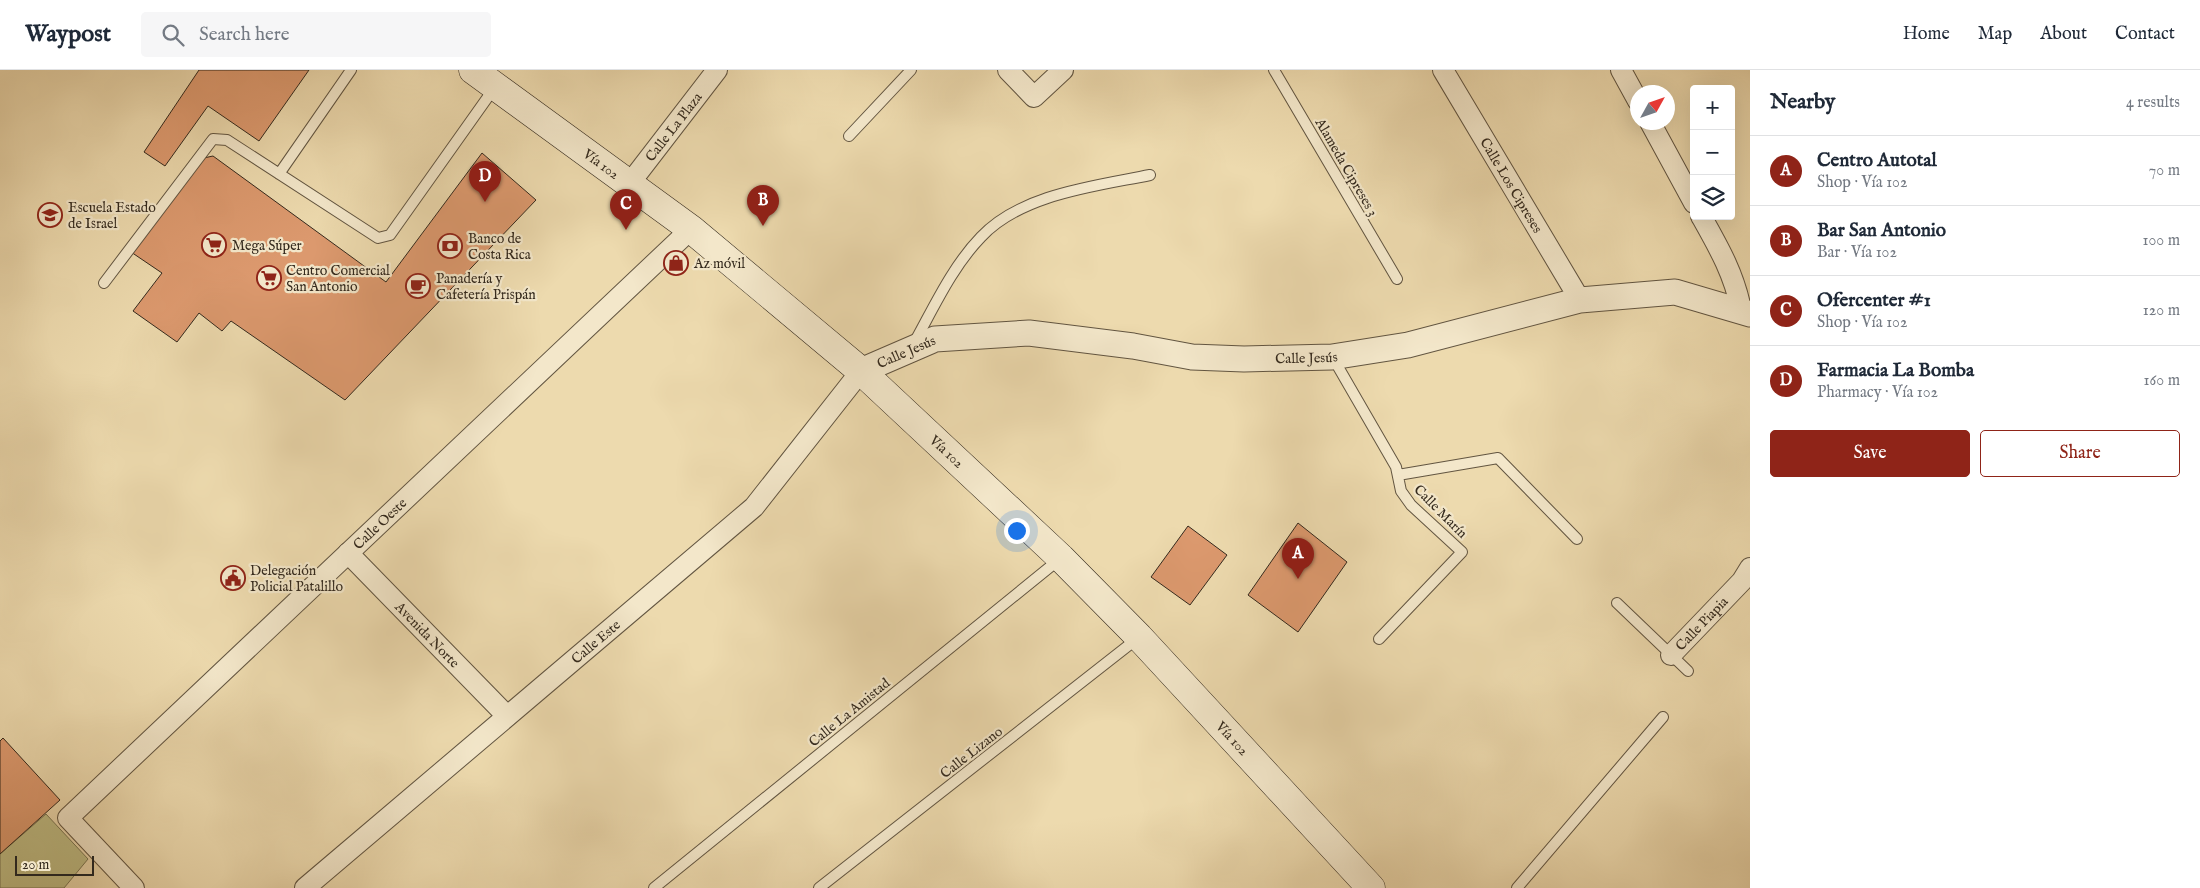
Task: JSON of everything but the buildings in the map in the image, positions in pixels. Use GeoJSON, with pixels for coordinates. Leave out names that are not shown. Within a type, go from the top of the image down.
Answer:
{"type":"FeatureCollection","features":[{"type":"Feature","properties":{"kind":"main road","name":"Vía 102"},"geometry":{"type":"LineString","coordinates":[[473,70],[691,229],[861,371],[1061,558],[1139,637],[1371,888]]}},
{"type":"Feature","properties":{"kind":"street","name":"Calle La Plaza"},"geometry":{"type":"LineString","coordinates":[[630,183],[717,70]]}},
{"type":"Feature","properties":{"kind":"street"},"geometry":{"type":"LineString","coordinates":[[1008,70],[1034,97],[1063,70]]}},
{"type":"Feature","properties":{"kind":"street","name":"Calle Los Cipreses"},"geometry":{"type":"LineString","coordinates":[[1443,70],[1580,300]]}},
{"type":"Feature","properties":{"kind":"street"},"geometry":{"type":"LineString","coordinates":[[1621,70],[1630,86]]}},
{"type":"Feature","properties":{"kind":"street"},"geometry":{"type":"LineString","coordinates":[[1654,130],[1690,196]]}},
{"type":"Feature","properties":{"kind":"street"},"geometry":{"type":"LineString","coordinates":[[1703,220],[1728,264],[1746,312]]}},
{"type":"Feature","properties":{"kind":"street","name":"Calle Oeste"},"geometry":{"type":"LineString","coordinates":[[134,888],[68,818],[691,229]]}},
{"type":"Feature","properties":{"kind":"street","name":"Calle Jesús"},"geometry":{"type":"LineString","coordinates":[[861,371],[935,339],[1029,333],[1133,346],[1192,357],[1244,359],[1332,357],[1408,345],[1580,300],[1675,292],[1746,312]]}},
{"type":"Feature","properties":{"kind":"street","name":"Calle Este"},"geometry":{"type":"LineString","coordinates":[[305,888],[754,507],[861,371]]}},
{"type":"Feature","properties":{"kind":"street","name":"Avenida Norte"},"geometry":{"type":"LineString","coordinates":[[348,553],[507,716]]}},
{"type":"Feature","properties":{"kind":"street","name":"Calle Piapia"},"geometry":{"type":"LineString","coordinates":[[1671,654],[1742,581],[1750,568]]}},
{"type":"Feature","properties":{"kind":"lane"},"geometry":{"type":"LineString","coordinates":[[279,174],[352,70]]}},
{"type":"Feature","properties":{"kind":"lane"},"geometry":{"type":"LineString","coordinates":[[849,136],[911,70]]}},
{"type":"Feature","properties":{"kind":"lane","name":"Alameda Cipreses 3"},"geometry":{"type":"LineString","coordinates":[[1274,70],[1397,279]]}},
{"type":"Feature","properties":{"kind":"lane"},"geometry":{"type":"LineString","coordinates":[[104,283],[213,139],[226,140],[378,238],[390,235],[495,86]]}},
{"type":"Feature","properties":{"kind":"lane"},"geometry":{"type":"LineString","coordinates":[[910,350],[954,273],[982,236],[1013,212],[1069,191],[1150,175]]}},
{"type":"Feature","properties":{"kind":"lane","name":"Calle Marín"},"geometry":{"type":"LineString","coordinates":[[1332,357],[1396,467],[1401,491],[1411,505],[1462,552],[1379,640]]}},
{"type":"Feature","properties":{"kind":"lane"},"geometry":{"type":"LineString","coordinates":[[1398,475],[1498,458],[1578,539]]}},
{"type":"Feature","properties":{"kind":"lane","name":"Calle La Amistad"},"geometry":{"type":"LineString","coordinates":[[654,888],[1061,558]]}},
{"type":"Feature","properties":{"kind":"lane"},"geometry":{"type":"LineString","coordinates":[[1617,603],[1688,671]]}},
{"type":"Feature","properties":{"kind":"lane","name":"Calle Lizano"},"geometry":{"type":"LineString","coordinates":[[819,888],[1139,637]]}},
{"type":"Feature","properties":{"kind":"lane"},"geometry":{"type":"LineString","coordinates":[[1517,888],[1662,717]]}},
{"type":"Feature","properties":{"kind":"shaded area"},"geometry":{"type":"Polygon","coordinates":[[[46,814],[88,859],[64,888],[0,888],[0,854],[46,814]]]}},
{"type":"Feature","properties":{"kind":"place","name":"Farmacia La Bomba"},"geometry":{"type":"Point","coordinates":[485,202]}},
{"type":"Feature","properties":{"kind":"place","name":"Escuela Estado de Israel"},"geometry":{"type":"Point","coordinates":[50,215]}},
{"type":"Feature","properties":{"kind":"place","name":"Bar San Antonio"},"geometry":{"type":"Point","coordinates":[763,226]}},
{"type":"Feature","properties":{"kind":"place","name":"Ofercenter #1"},"geometry":{"type":"Point","coordinates":[626,230]}},
{"type":"Feature","properties":{"kind":"place","name":"Mega Súper"},"geometry":{"type":"Point","coordinates":[214,245]}},
{"type":"Feature","properties":{"kind":"place","name":"Banco de Costa Rica"},"geometry":{"type":"Point","coordinates":[450,246]}},
{"type":"Feature","properties":{"kind":"place","name":"Az móvil"},"geometry":{"type":"Point","coordinates":[676,263]}},
{"type":"Feature","properties":{"kind":"place","name":"Centro Comercial San Antonio"},"geometry":{"type":"Point","coordinates":[269,278]}},
{"type":"Feature","properties":{"kind":"place","name":"Panadería y Cafetería Prispán"},"geometry":{"type":"Point","coordinates":[418,286]}},
{"type":"Feature","properties":{"kind":"place","name":"Delegación Policial Patalillo"},"geometry":{"type":"Point","coordinates":[233,578]}},
{"type":"Feature","properties":{"kind":"place","name":"Centro Autotal"},"geometry":{"type":"Point","coordinates":[1298,579]}}]}
